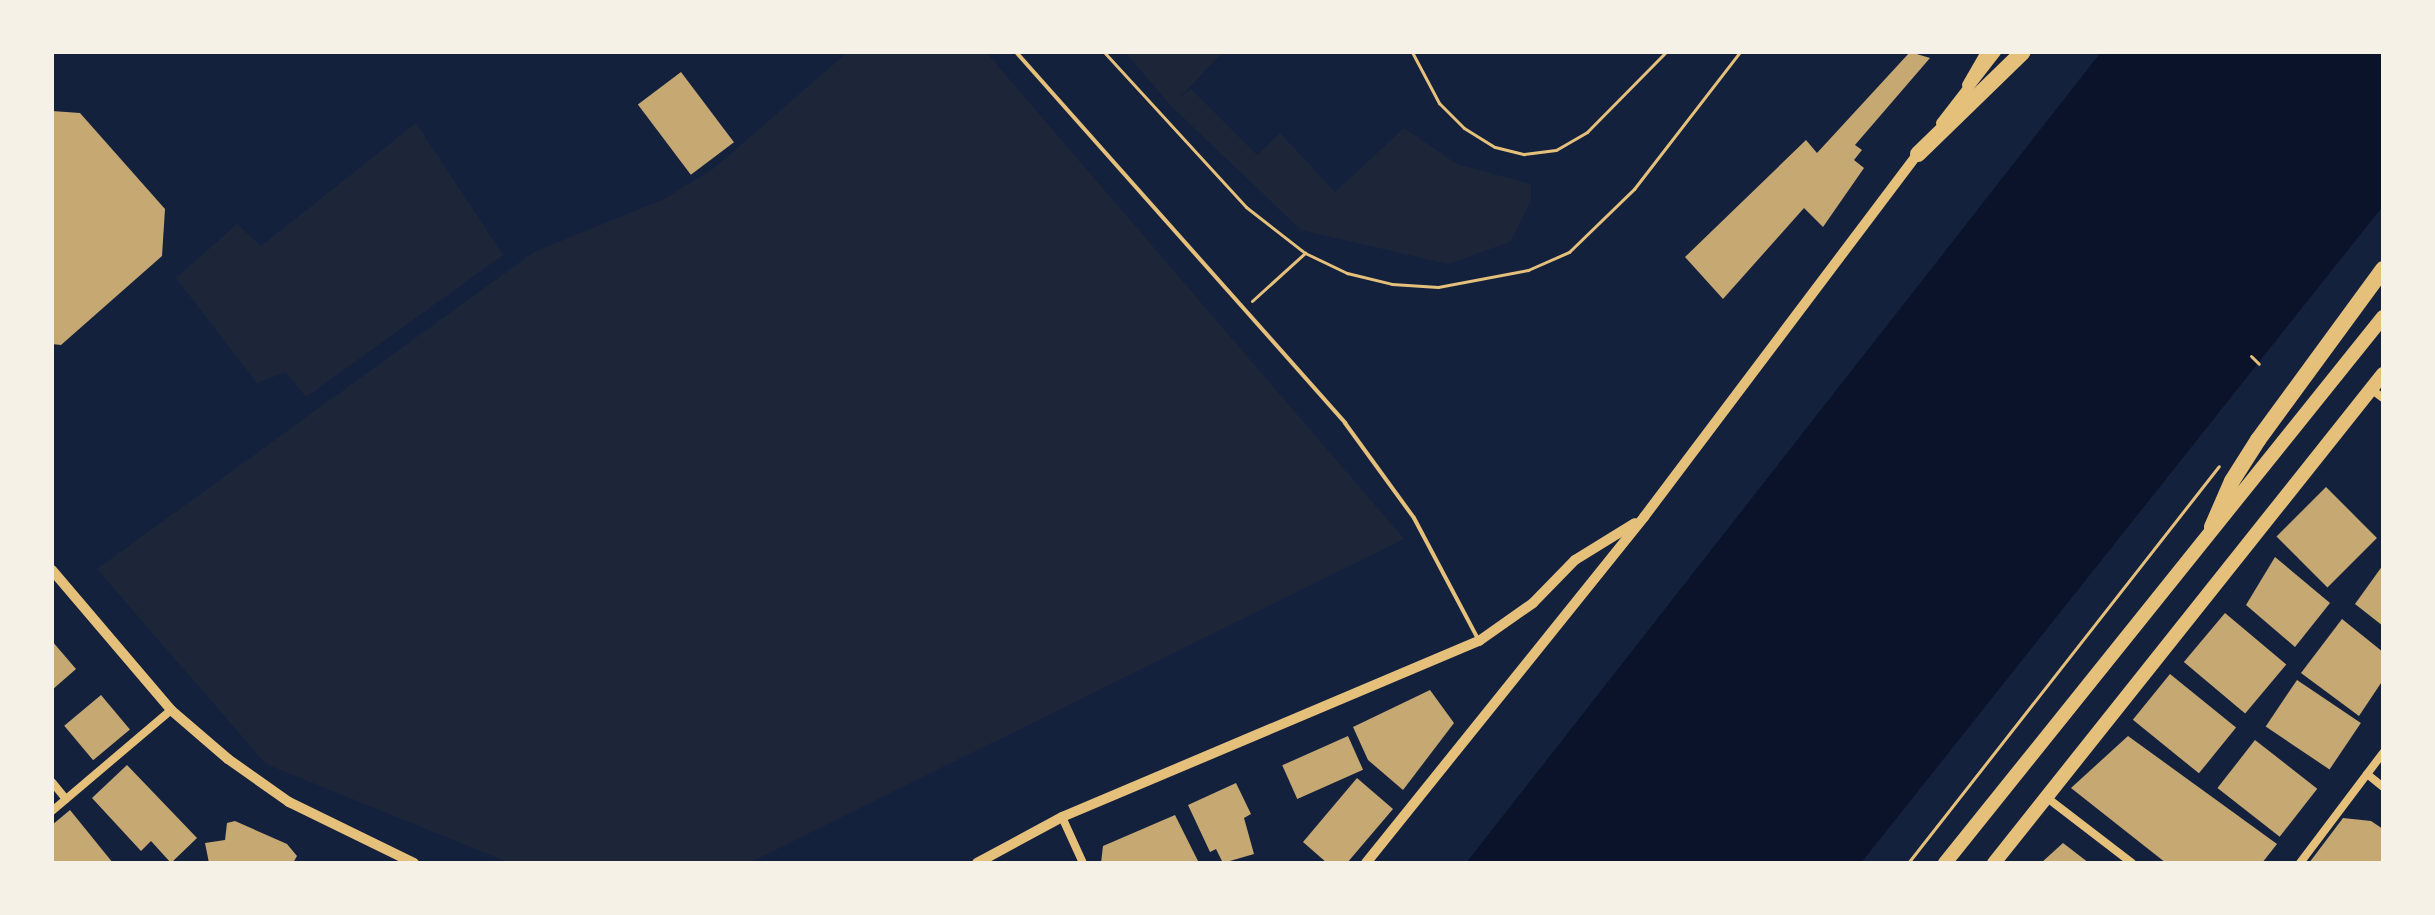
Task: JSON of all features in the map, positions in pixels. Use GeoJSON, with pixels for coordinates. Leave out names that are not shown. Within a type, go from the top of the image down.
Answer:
{"type":"FeatureCollection","features":[{"type":"Feature","properties":{"kind":"highway"},"geometry":{"type":"LineString","coordinates":[[1918,154],[2023,52]]}},
{"type":"Feature","properties":{"kind":"highway"},"geometry":{"type":"LineString","coordinates":[[2212,527],[2232,481],[2258,440],[2383,269]]}},
{"type":"Feature","properties":{"kind":"main road"},"geometry":{"type":"LineString","coordinates":[[1945,863],[2383,317]]}},
{"type":"Feature","properties":{"kind":"main road"},"geometry":{"type":"LineString","coordinates":[[1994,863],[2377,394],[2383,374]]}},
{"type":"Feature","properties":{"kind":"street"},"geometry":{"type":"LineString","coordinates":[[1963,94],[1986,52]]}},
{"type":"Feature","properties":{"kind":"street"},"geometry":{"type":"LineString","coordinates":[[1366,863],[1644,517],[1996,52]]}},
{"type":"Feature","properties":{"kind":"street"},"geometry":{"type":"LineString","coordinates":[[977,863],[1062,817],[1479,641],[1533,603],[1575,560],[1644,517]]}},
{"type":"Feature","properties":{"kind":"street"},"geometry":{"type":"LineString","coordinates":[[52,570],[171,710],[228,759],[289,802],[410,862]]}},
{"type":"Feature","properties":{"kind":"street"},"geometry":{"type":"LineString","coordinates":[[52,811],[171,710]]}},
{"type":"Feature","properties":{"kind":"street"},"geometry":{"type":"LineString","coordinates":[[2300,863],[2383,753]]}},
{"type":"Feature","properties":{"kind":"street"},"geometry":{"type":"LineString","coordinates":[[2367,774],[2383,787]]}},
{"type":"Feature","properties":{"kind":"street"},"geometry":{"type":"LineString","coordinates":[[52,782],[66,799]]}},
{"type":"Feature","properties":{"kind":"street"},"geometry":{"type":"LineString","coordinates":[[2046,797],[2132,863]]}},
{"type":"Feature","properties":{"kind":"street"},"geometry":{"type":"LineString","coordinates":[[1062,817],[1083,863]]}},
{"type":"Feature","properties":{"kind":"lane"},"geometry":{"type":"LineString","coordinates":[[1016,52],[1246,307],[1392,486],[1479,641]]}},
{"type":"Feature","properties":{"kind":"path"},"geometry":{"type":"LineString","coordinates":[[1104,52],[1246,207],[1305,253],[1347,273],[1392,284],[1438,287],[1528,270],[1569,252],[1634,189],[1740,52]]}},
{"type":"Feature","properties":{"kind":"path"},"geometry":{"type":"LineString","coordinates":[[1412,52],[1439,103],[1464,128],[1495,147],[1524,154],[1556,150],[1587,132],[1666,52]]}},
{"type":"Feature","properties":{"kind":"path"},"geometry":{"type":"LineString","coordinates":[[1246,307],[1305,253]]}},
{"type":"Feature","properties":{"kind":"path"},"geometry":{"type":"LineString","coordinates":[[2251,356],[2259,364]]}},
{"type":"Feature","properties":{"kind":"path"},"geometry":{"type":"LineString","coordinates":[[1908,863],[2226,457]]}},
{"type":"Feature","properties":{"kind":"shaded area"},"geometry":{"type":"Polygon","coordinates":[[[848,52],[986,52],[1404,539],[749,863],[510,863],[266,764],[97,569],[534,252],[664,199],[713,169],[848,52]]]}},
{"type":"Feature","properties":{"kind":"shaded area"},"geometry":{"type":"Polygon","coordinates":[[[1125,52],[1223,52],[1180,97],[1191,89],[1257,155],[1280,133],[1335,192],[1404,128],[1457,164],[1531,184],[1531,200],[1510,242],[1448,264],[1301,230],[1171,106],[1125,52]]]}},
{"type":"Feature","properties":{"kind":"shaded area"},"geometry":{"type":"Polygon","coordinates":[[[2101,52],[2383,52],[2383,206],[1861,863],[1466,863],[2101,52]]]}},
{"type":"Feature","properties":{"kind":"shaded area"},"geometry":{"type":"Polygon","coordinates":[[[416,123],[503,255],[306,397],[286,372],[257,383],[176,278],[237,224],[261,246],[416,123]]]}},
{"type":"Feature","properties":{"kind":"building"},"geometry":{"type":"Polygon","coordinates":[[[1910,52],[1930,58],[1855,145],[1862,150],[1854,160],[1864,168],[1823,227],[1804,208],[1723,299],[1685,257],[1806,140],[1817,153],[1910,52]]]}},
{"type":"Feature","properties":{"kind":"building"},"geometry":{"type":"Polygon","coordinates":[[[681,72],[734,142],[691,175],[638,104],[681,72]]]}},
{"type":"Feature","properties":{"kind":"building"},"geometry":{"type":"Polygon","coordinates":[[[52,111],[80,113],[165,209],[162,256],[61,345],[52,344],[52,111]]]}},
{"type":"Feature","properties":{"kind":"building"},"geometry":{"type":"Polygon","coordinates":[[[2326,487],[2377,538],[2327,587],[2277,536],[2326,487]]]}},
{"type":"Feature","properties":{"kind":"building"},"geometry":{"type":"Polygon","coordinates":[[[2275,557],[2330,603],[2295,647],[2246,605],[2275,557]]]}},
{"type":"Feature","properties":{"kind":"building"},"geometry":{"type":"Polygon","coordinates":[[[2383,565],[2383,626],[2355,604],[2383,565]]]}},
{"type":"Feature","properties":{"kind":"building"},"geometry":{"type":"Polygon","coordinates":[[[2225,613],[2286,664],[2245,713],[2184,662],[2225,613]]]}},
{"type":"Feature","properties":{"kind":"building"},"geometry":{"type":"Polygon","coordinates":[[[2342,619],[2383,652],[2383,680],[2359,716],[2301,673],[2342,619]]]}},
{"type":"Feature","properties":{"kind":"building"},"geometry":{"type":"Polygon","coordinates":[[[52,641],[76,669],[52,690],[52,641]]]}},
{"type":"Feature","properties":{"kind":"building"},"geometry":{"type":"Polygon","coordinates":[[[2170,674],[2236,727],[2199,773],[2133,720],[2170,674]]]}},
{"type":"Feature","properties":{"kind":"building"},"geometry":{"type":"Polygon","coordinates":[[[2297,680],[2361,723],[2330,769],[2266,726],[2297,680]]]}},
{"type":"Feature","properties":{"kind":"building"},"geometry":{"type":"Polygon","coordinates":[[[1430,690],[1454,723],[1403,790],[1368,760],[1353,727],[1430,690]]]}},
{"type":"Feature","properties":{"kind":"building"},"geometry":{"type":"Polygon","coordinates":[[[101,695],[130,729],[93,760],[64,726],[101,695]]]}},
{"type":"Feature","properties":{"kind":"building"},"geometry":{"type":"Polygon","coordinates":[[[1348,736],[1363,770],[1297,799],[1282,765],[1348,736]]]}},
{"type":"Feature","properties":{"kind":"building"},"geometry":{"type":"Polygon","coordinates":[[[2128,736],[2277,844],[2262,863],[2166,863],[2071,788],[2128,736]]]}},
{"type":"Feature","properties":{"kind":"building"},"geometry":{"type":"Polygon","coordinates":[[[2255,740],[2317,789],[2280,837],[2217,788],[2255,740]]]}},
{"type":"Feature","properties":{"kind":"building"},"geometry":{"type":"Polygon","coordinates":[[[127,765],[197,838],[171,863],[151,841],[141,851],[92,798],[127,765]]]}},
{"type":"Feature","properties":{"kind":"building"},"geometry":{"type":"Polygon","coordinates":[[[1357,778],[1393,809],[1347,863],[1327,863],[1303,842],[1357,778]]]}},
{"type":"Feature","properties":{"kind":"building"},"geometry":{"type":"Polygon","coordinates":[[[1236,783],[1251,814],[1244,818],[1254,854],[1223,863],[1216,849],[1210,852],[1188,805],[1236,783]]]}},
{"type":"Feature","properties":{"kind":"building"},"geometry":{"type":"Polygon","coordinates":[[[70,810],[113,863],[52,863],[52,825],[70,810]]]}},
{"type":"Feature","properties":{"kind":"building"},"geometry":{"type":"Polygon","coordinates":[[[1175,815],[1199,863],[1101,863],[1103,846],[1175,815]]]}},
{"type":"Feature","properties":{"kind":"building"},"geometry":{"type":"Polygon","coordinates":[[[2343,818],[2371,821],[2383,829],[2383,863],[2309,863],[2343,818]]]}},
{"type":"Feature","properties":{"kind":"building"},"geometry":{"type":"Polygon","coordinates":[[[235,821],[287,844],[297,856],[293,863],[209,863],[205,843],[225,840],[227,823],[235,821]]]}},
{"type":"Feature","properties":{"kind":"building"},"geometry":{"type":"Polygon","coordinates":[[[2063,843],[2089,863],[2041,863],[2063,843]]]}}]}
